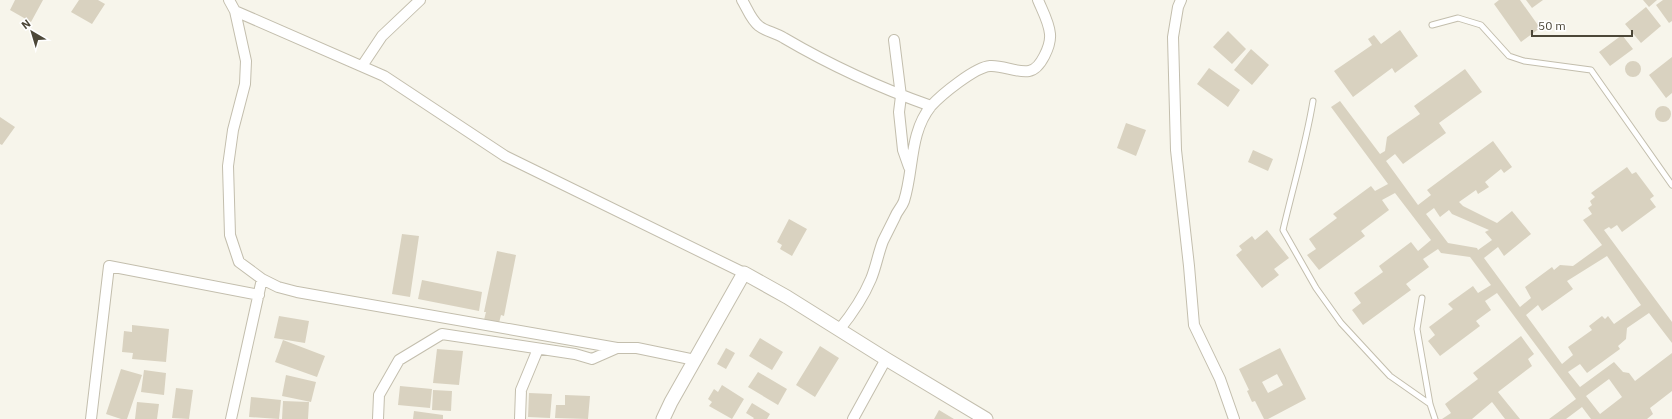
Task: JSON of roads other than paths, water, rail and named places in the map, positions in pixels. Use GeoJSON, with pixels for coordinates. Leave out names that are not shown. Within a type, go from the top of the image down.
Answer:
{"type":"FeatureCollection","features":[{"type":"Feature","properties":{"kind":"street"},"geometry":{"type":"LineString","coordinates":[[229,0],[235,11],[246,61],[245,84],[233,130],[228,166],[230,235],[239,262],[262,279],[278,287],[297,292],[617,348],[637,348],[695,360]]}},
{"type":"Feature","properties":{"kind":"street"},"geometry":{"type":"LineString","coordinates":[[362,66],[382,36],[420,0]]}},
{"type":"Feature","properties":{"kind":"street"},"geometry":{"type":"LineString","coordinates":[[742,0],[759,26],[776,33],[822,60],[901,96],[931,106]]}},
{"type":"Feature","properties":{"kind":"street"},"geometry":{"type":"LineString","coordinates":[[839,330],[856,308],[871,278],[883,242],[895,215],[903,203],[915,141],[920,124],[931,106],[948,89],[971,74],[990,66],[1030,71],[1039,66],[1046,53],[1051,35],[1038,0]]}},
{"type":"Feature","properties":{"kind":"street"},"geometry":{"type":"LineString","coordinates":[[1181,0],[1178,7],[1173,37],[1176,150],[1194,325],[1220,379],[1234,419]]}},
{"type":"Feature","properties":{"kind":"street"},"geometry":{"type":"LineString","coordinates":[[235,11],[384,76],[505,156],[744,273],[787,297],[986,419]]}},
{"type":"Feature","properties":{"kind":"street"},"geometry":{"type":"LineString","coordinates":[[894,40],[901,96],[899,112],[903,150],[910,170]]}},
{"type":"Feature","properties":{"kind":"street"},"geometry":{"type":"LineString","coordinates":[[92,419],[109,266],[259,295]]}},
{"type":"Feature","properties":{"kind":"street"},"geometry":{"type":"LineString","coordinates":[[663,419],[671,402],[744,273]]}},
{"type":"Feature","properties":{"kind":"street"},"geometry":{"type":"LineString","coordinates":[[231,419],[262,279]]}},
{"type":"Feature","properties":{"kind":"street"},"geometry":{"type":"LineString","coordinates":[[378,419],[379,395],[399,360],[442,334],[575,354],[592,359],[617,348]]}},
{"type":"Feature","properties":{"kind":"street"},"geometry":{"type":"LineString","coordinates":[[520,419],[521,390],[538,349]]}},
{"type":"Feature","properties":{"kind":"street"},"geometry":{"type":"LineString","coordinates":[[853,419],[886,359]]}},
{"type":"Feature","properties":{"kind":"lane"},"geometry":{"type":"LineString","coordinates":[[1432,25],[1458,18],[1481,25],[1509,56],[1524,61],[1591,70],[1672,185]]}},
{"type":"Feature","properties":{"kind":"lane"},"geometry":{"type":"LineString","coordinates":[[1313,101],[1308,130],[1283,230],[1316,288],[1341,323],[1390,376],[1430,404]]}},
{"type":"Feature","properties":{"kind":"lane"},"geometry":{"type":"LineString","coordinates":[[1422,298],[1417,329],[1430,404],[1435,419]]}}]}
